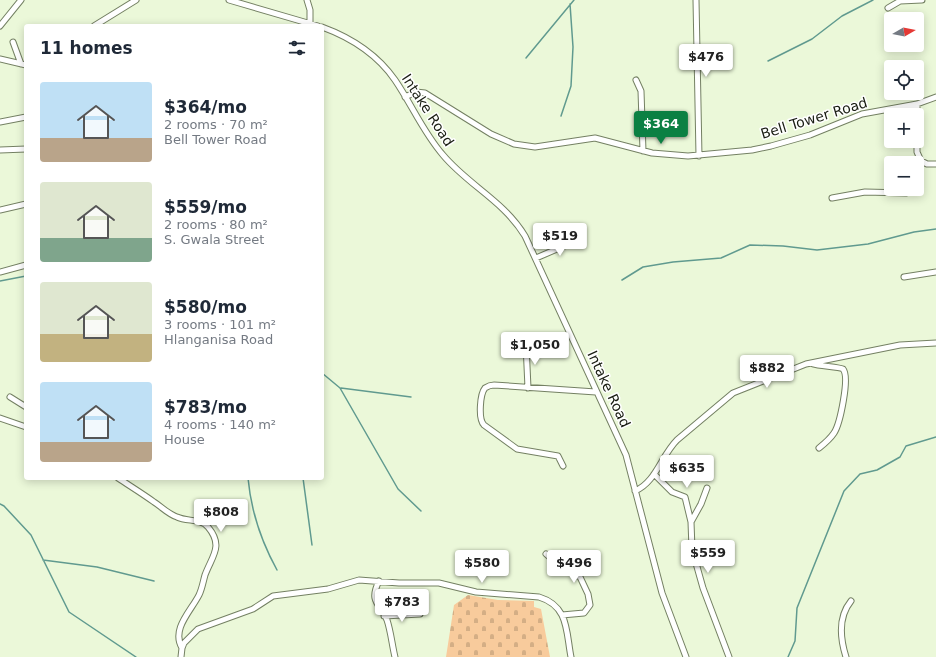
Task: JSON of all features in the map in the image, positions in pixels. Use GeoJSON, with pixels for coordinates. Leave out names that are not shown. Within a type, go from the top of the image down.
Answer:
{"type":"FeatureCollection","features":[{"type":"Feature","properties":{"kind":"street"},"geometry":{"type":"LineString","coordinates":[[0,26],[21,0]]}},
{"type":"Feature","properties":{"kind":"street"},"geometry":{"type":"LineString","coordinates":[[229,0],[310,23],[310,10],[307,0]]}},
{"type":"Feature","properties":{"kind":"street"},"geometry":{"type":"LineString","coordinates":[[696,0],[698,156]]}},
{"type":"Feature","properties":{"kind":"street"},"geometry":{"type":"LineString","coordinates":[[888,8],[900,1],[922,0]]}},
{"type":"Feature","properties":{"kind":"street"},"geometry":{"type":"LineString","coordinates":[[97,24],[133,1]]}},
{"type":"Feature","properties":{"kind":"street","name":"Intake Road"},"geometry":{"type":"LineString","coordinates":[[324,29],[354,41],[373,56],[395,80],[427,134],[443,156],[463,175],[505,209],[523,232],[626,455],[662,593],[686,657]]}},
{"type":"Feature","properties":{"kind":"street"},"geometry":{"type":"LineString","coordinates":[[13,42],[23,64]]}},
{"type":"Feature","properties":{"kind":"street"},"geometry":{"type":"LineString","coordinates":[[0,59],[23,64]]}},
{"type":"Feature","properties":{"kind":"street"},"geometry":{"type":"LineString","coordinates":[[636,80],[641,91],[643,151]]}},
{"type":"Feature","properties":{"kind":"street","name":"Bell Tower Road"},"geometry":{"type":"LineString","coordinates":[[405,97],[416,92],[425,93],[491,134],[514,144],[535,147],[595,138],[643,151],[698,156],[752,150],[771,146],[810,135],[862,114],[917,104],[936,97]]}},
{"type":"Feature","properties":{"kind":"street"},"geometry":{"type":"LineString","coordinates":[[0,122],[24,117]]}},
{"type":"Feature","properties":{"kind":"street"},"geometry":{"type":"LineString","coordinates":[[0,150],[24,149]]}},
{"type":"Feature","properties":{"kind":"street"},"geometry":{"type":"LineString","coordinates":[[924,162],[936,164]]}},
{"type":"Feature","properties":{"kind":"street"},"geometry":{"type":"LineString","coordinates":[[832,198],[864,192],[884,192]]}},
{"type":"Feature","properties":{"kind":"street"},"geometry":{"type":"LineString","coordinates":[[2,209],[24,204]]}},
{"type":"Feature","properties":{"kind":"street"},"geometry":{"type":"LineString","coordinates":[[536,258],[564,246],[570,239]]}},
{"type":"Feature","properties":{"kind":"street"},"geometry":{"type":"LineString","coordinates":[[0,272],[24,266]]}},
{"type":"Feature","properties":{"kind":"street"},"geometry":{"type":"LineString","coordinates":[[904,277],[936,272]]}},
{"type":"Feature","properties":{"kind":"street"},"geometry":{"type":"LineString","coordinates":[[635,491],[645,486],[670,447],[728,397],[812,363],[900,345],[936,343]]}},
{"type":"Feature","properties":{"kind":"street"},"geometry":{"type":"LineString","coordinates":[[526,344],[528,388]]}},
{"type":"Feature","properties":{"kind":"street"},"geometry":{"type":"LineString","coordinates":[[812,363],[824,367],[839,367],[843,370],[845,376],[842,410],[837,426],[831,438],[819,448]]}},
{"type":"Feature","properties":{"kind":"street"},"geometry":{"type":"LineString","coordinates":[[563,466],[560,459],[554,454],[517,449],[484,425],[480,420],[483,392],[487,387],[494,385],[596,392]]}},
{"type":"Feature","properties":{"kind":"street"},"geometry":{"type":"LineString","coordinates":[[10,397],[24,406]]}},
{"type":"Feature","properties":{"kind":"street"},"geometry":{"type":"LineString","coordinates":[[0,418],[24,426]]}},
{"type":"Feature","properties":{"kind":"street"},"geometry":{"type":"LineString","coordinates":[[654,474],[672,492],[685,497],[691,522],[693,555],[729,657]]}},
{"type":"Feature","properties":{"kind":"street"},"geometry":{"type":"LineString","coordinates":[[121,480],[171,515],[187,521],[202,522],[208,526],[215,539],[216,546],[214,556],[205,575],[201,590],[180,627],[179,641],[182,648]]}},
{"type":"Feature","properties":{"kind":"street"},"geometry":{"type":"LineString","coordinates":[[691,522],[701,504],[707,488]]}},
{"type":"Feature","properties":{"kind":"street"},"geometry":{"type":"LineString","coordinates":[[546,554],[564,570],[577,575],[584,584],[588,594],[590,605],[584,613],[562,615]]}},
{"type":"Feature","properties":{"kind":"street"},"geometry":{"type":"LineString","coordinates":[[181,657],[182,648],[188,638],[198,629],[253,609],[273,596],[328,589],[359,580],[399,583],[439,583],[476,592],[539,597],[552,603],[562,615],[571,657]]}},
{"type":"Feature","properties":{"kind":"street"},"geometry":{"type":"LineString","coordinates":[[378,581],[375,595],[377,606],[387,621],[395,657]]}},
{"type":"Feature","properties":{"kind":"street"},"geometry":{"type":"LineString","coordinates":[[846,657],[841,628],[843,615],[851,601]]}},
{"type":"Feature","properties":{"kind":"street"},"geometry":{"type":"LineString","coordinates":[[384,616],[420,614]]}},
{"type":"Feature","properties":{"kind":"green space"},"geometry":{"type":"Polygon","coordinates":[[[468,595],[498,600],[534,601],[534,607],[541,609],[550,657],[446,657],[454,605],[468,595]]]}},
{"type":"Feature","properties":{"kind":"waterway"},"geometry":{"type":"LineString","coordinates":[[526,58],[574,0]]}},
{"type":"Feature","properties":{"kind":"waterway"},"geometry":{"type":"LineString","coordinates":[[768,61],[812,39],[842,16],[873,0]]}},
{"type":"Feature","properties":{"kind":"waterway"},"geometry":{"type":"LineString","coordinates":[[561,116],[571,86],[573,47],[570,4]]}},
{"type":"Feature","properties":{"kind":"waterway"},"geometry":{"type":"LineString","coordinates":[[622,280],[643,267],[673,262],[721,258],[750,245],[783,246],[817,250],[868,244],[914,232],[936,229]]}},
{"type":"Feature","properties":{"kind":"waterway"},"geometry":{"type":"LineString","coordinates":[[0,281],[24,276]]}},
{"type":"Feature","properties":{"kind":"waterway"},"geometry":{"type":"LineString","coordinates":[[324,375],[340,388],[398,489],[421,511]]}},
{"type":"Feature","properties":{"kind":"waterway"},"geometry":{"type":"LineString","coordinates":[[341,388],[411,397]]}},
{"type":"Feature","properties":{"kind":"waterway"},"geometry":{"type":"LineString","coordinates":[[788,657],[795,641],[797,608],[844,491],[860,474],[877,470],[900,457],[906,446],[936,437]]}},
{"type":"Feature","properties":{"kind":"waterway"},"geometry":{"type":"LineString","coordinates":[[248,480],[254,514],[266,548],[277,570]]}},
{"type":"Feature","properties":{"kind":"waterway"},"geometry":{"type":"LineString","coordinates":[[303,480],[312,545]]}},
{"type":"Feature","properties":{"kind":"waterway"},"geometry":{"type":"LineString","coordinates":[[0,504],[4,506],[31,535],[69,612],[136,657]]}},
{"type":"Feature","properties":{"kind":"waterway"},"geometry":{"type":"LineString","coordinates":[[43,560],[97,567],[154,581]]}}]}
